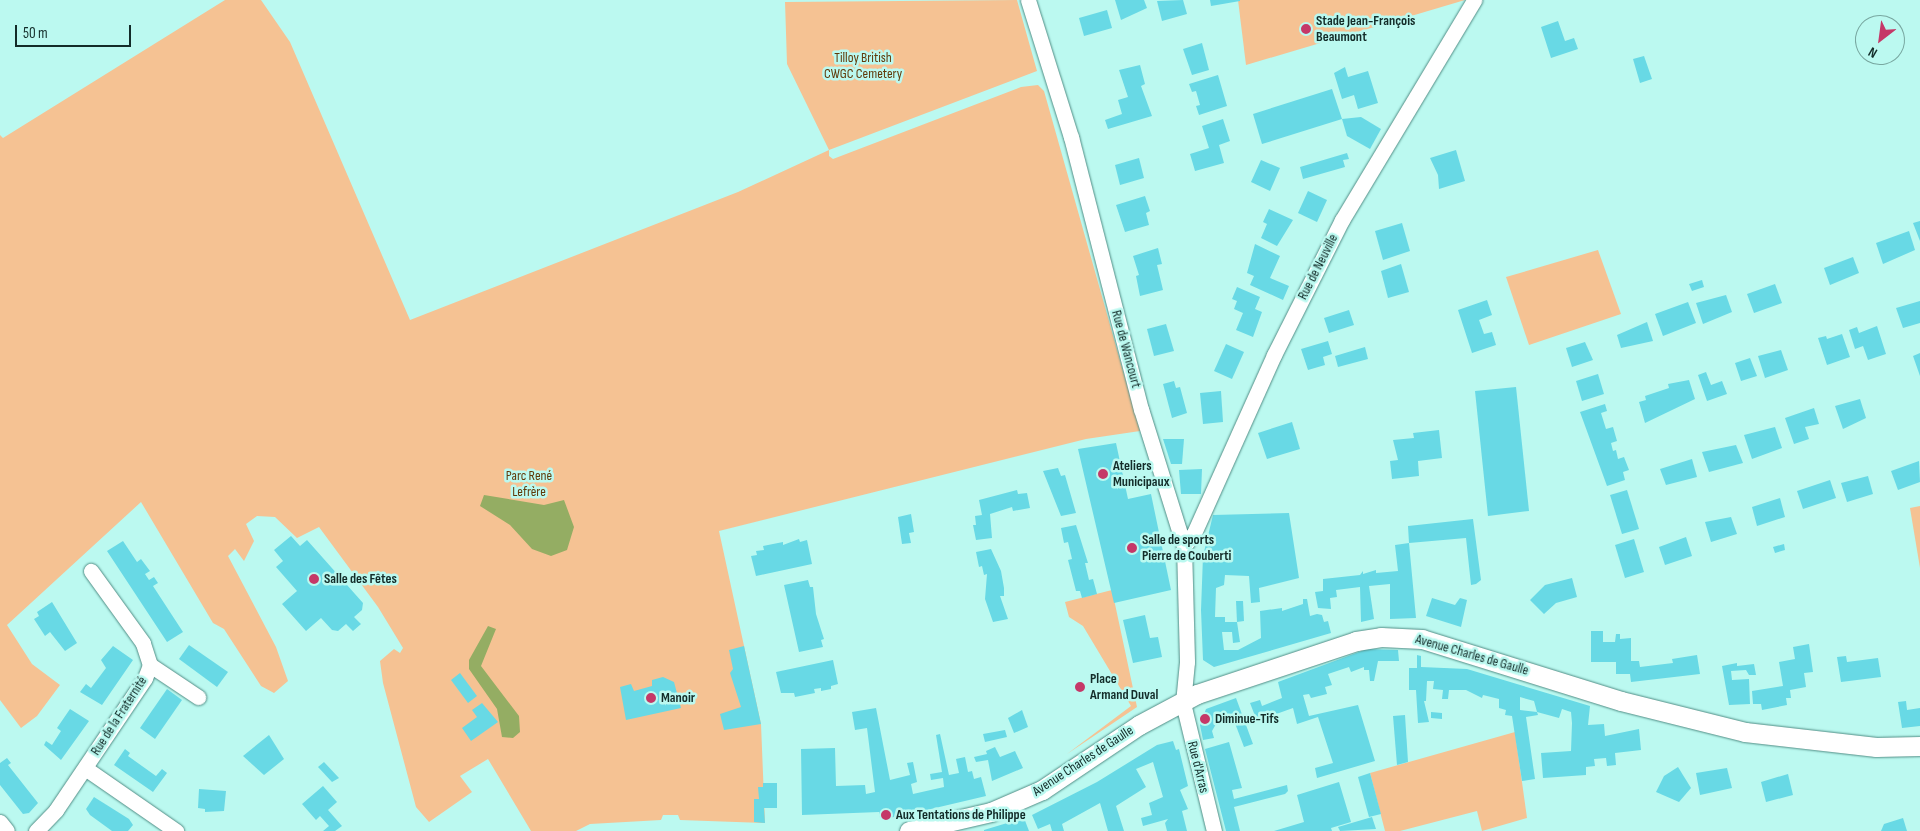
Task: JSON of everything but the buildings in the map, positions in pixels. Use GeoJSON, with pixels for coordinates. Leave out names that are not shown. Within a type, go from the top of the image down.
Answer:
{"type":"FeatureCollection","features":[{"type":"Feature","properties":{"kind":"street","name":"Rue de Wancourt"},"geometry":{"type":"LineString","coordinates":[[1028,0],[1071,138],[1142,409],[1184,546],[1187,662],[1183,703]]}},
{"type":"Feature","properties":{"kind":"street","name":"Rue de Neuville"},"geometry":{"type":"LineString","coordinates":[[1184,546],[1194,533],[1274,355],[1342,220],[1474,0]]}},
{"type":"Feature","properties":{"kind":"street","name":"Rue de la Fraternité"},"geometry":{"type":"LineString","coordinates":[[36,831],[56,810],[85,768],[145,678],[150,665],[143,644],[90,571]]}},
{"type":"Feature","properties":{"kind":"street","name":"Avenue Charles de Gaulle"},"geometry":{"type":"LineString","coordinates":[[909,831],[991,812],[1042,790],[1130,731],[1214,688],[1356,641],[1402,636],[1446,646],[1687,720],[1745,732],[1813,741],[1876,748],[1920,746]]}},
{"type":"Feature","properties":{"kind":"street"},"geometry":{"type":"LineString","coordinates":[[150,665],[198,697]]}},
{"type":"Feature","properties":{"kind":"street","name":"Rue d'Arras"},"geometry":{"type":"LineString","coordinates":[[1183,703],[1214,831]]}},
{"type":"Feature","properties":{"kind":"street"},"geometry":{"type":"LineString","coordinates":[[85,768],[176,831]]}},
{"type":"Feature","properties":{"kind":"street"},"geometry":{"type":"LineString","coordinates":[[0,822],[7,831]]}},
{"type":"Feature","properties":{"kind":"green space","name":"Parc René Lefrère"},"geometry":{"type":"Polygon","coordinates":[[[225,0],[261,0],[290,42],[410,320],[738,192],[829,150],[829,156],[833,159],[1021,87],[1038,85],[1044,91],[1140,431],[1086,439],[719,531],[761,724],[765,823],[680,820],[678,815],[663,815],[661,820],[590,824],[576,831],[531,831],[488,759],[460,776],[472,792],[429,822],[416,807],[383,683],[380,661],[394,649],[400,653],[403,648],[378,607],[319,527],[297,538],[275,517],[257,516],[246,524],[254,541],[244,561],[235,549],[228,556],[276,647],[288,681],[274,693],[261,686],[224,629],[213,623],[141,502],[7,625],[32,664],[60,685],[37,716],[21,728],[0,700],[0,135],[3,138],[225,0]]]}},
{"type":"Feature","properties":{"kind":"green space","name":"Tilloy British CWGC Cemetery"},"geometry":{"type":"Polygon","coordinates":[[[1017,0],[1037,71],[829,150],[787,64],[785,2],[1017,0]]]}},
{"type":"Feature","properties":{"kind":"green space","name":"Stade Jean-François Beaumont"},"geometry":{"type":"Polygon","coordinates":[[[1238,0],[1465,0],[1246,65],[1238,0]]]}},
{"type":"Feature","properties":{"kind":"green space"},"geometry":{"type":"Polygon","coordinates":[[[1598,250],[1621,314],[1529,345],[1506,277],[1598,250]]]}},
{"type":"Feature","properties":{"kind":"green space"},"geometry":{"type":"Polygon","coordinates":[[[1920,506],[1920,568],[1910,508],[1920,506]]]}},
{"type":"Feature","properties":{"kind":"green space"},"geometry":{"type":"Polygon","coordinates":[[[1112,590],[1137,707],[1067,754],[1131,706],[1083,626],[1069,617],[1065,602],[1112,590]]]}},
{"type":"Feature","properties":{"kind":"green space"},"geometry":{"type":"Polygon","coordinates":[[[1515,732],[1527,818],[1482,831],[1477,811],[1400,831],[1385,831],[1370,773],[1515,732]]]}},
{"type":"Feature","properties":{"kind":"shaded area"},"geometry":{"type":"Polygon","coordinates":[[[484,495],[544,505],[564,500],[574,527],[567,550],[551,556],[532,549],[510,525],[480,506],[484,495]]]}},
{"type":"Feature","properties":{"kind":"shaded area"},"geometry":{"type":"Polygon","coordinates":[[[488,626],[496,629],[481,666],[519,716],[520,732],[513,738],[502,737],[497,709],[469,669],[469,660],[488,626]]]}},
{"type":"Feature","properties":{"kind":"place","name":"Stade Jean-François Beaumont"},"geometry":{"type":"Point","coordinates":[1306,29]}},
{"type":"Feature","properties":{"kind":"place","name":"Ateliers Municipaux"},"geometry":{"type":"Point","coordinates":[1103,474]}},
{"type":"Feature","properties":{"kind":"place","name":"Salle de sports Pierre de Couberti"},"geometry":{"type":"Point","coordinates":[1132,548]}},
{"type":"Feature","properties":{"kind":"place","name":"Salle des Fêtes"},"geometry":{"type":"Point","coordinates":[314,579]}},
{"type":"Feature","properties":{"kind":"place","name":"Place Armand Duval"},"geometry":{"type":"Point","coordinates":[1080,687]}},
{"type":"Feature","properties":{"kind":"place","name":"Manoir"},"geometry":{"type":"Point","coordinates":[651,698]}},
{"type":"Feature","properties":{"kind":"place","name":"Diminue-Tifs"},"geometry":{"type":"Point","coordinates":[1205,719]}},
{"type":"Feature","properties":{"kind":"place","name":"Aux Tentations de Philippe"},"geometry":{"type":"Point","coordinates":[886,815]}}]}
